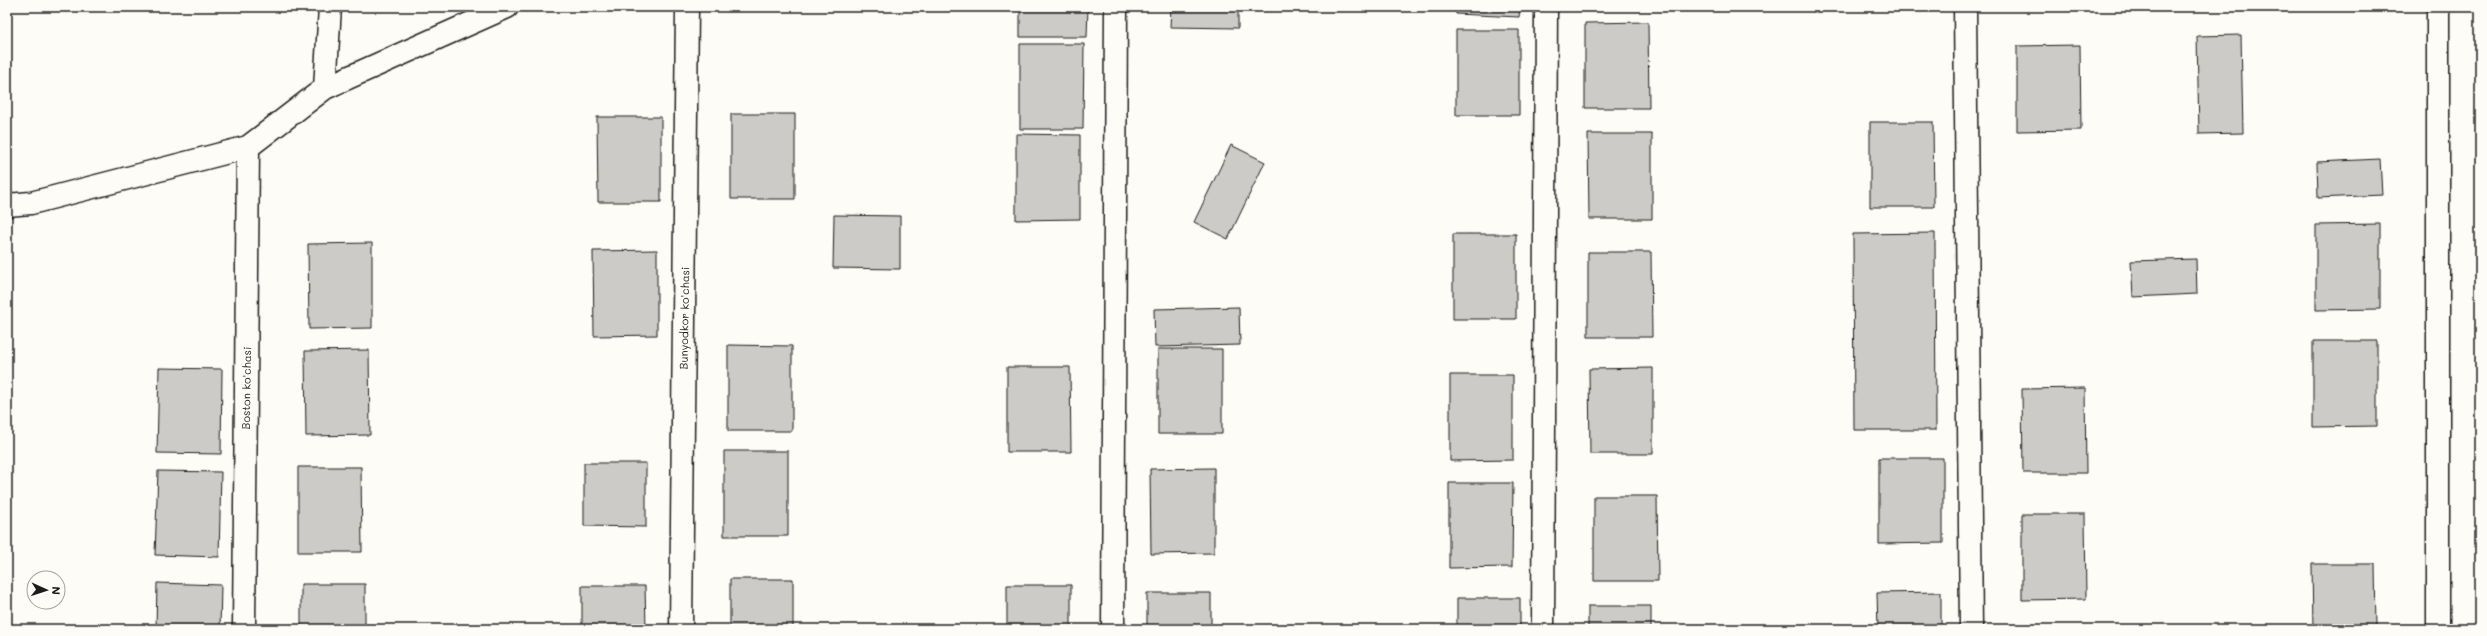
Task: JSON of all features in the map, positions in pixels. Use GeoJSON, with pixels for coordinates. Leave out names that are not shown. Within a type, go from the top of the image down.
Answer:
{"type":"FeatureCollection","features":[{"type":"Feature","properties":{"kind":"street"},"geometry":{"type":"LineString","coordinates":[[325,88],[330,7]]}},
{"type":"Feature","properties":{"kind":"street"},"geometry":{"type":"LineString","coordinates":[[7,205],[31,203],[248,147],[325,88],[507,7]]}},
{"type":"Feature","properties":{"kind":"street","name":"Bunyodkor ko'chasi"},"geometry":{"type":"LineString","coordinates":[[681,629],[687,7]]}},
{"type":"Feature","properties":{"kind":"street"},"geometry":{"type":"LineString","coordinates":[[1114,629],[1116,7]]}},
{"type":"Feature","properties":{"kind":"street"},"geometry":{"type":"LineString","coordinates":[[1543,629],[1546,7]]}},
{"type":"Feature","properties":{"kind":"street"},"geometry":{"type":"LineString","coordinates":[[1965,7],[1971,629]]}},
{"type":"Feature","properties":{"kind":"street"},"geometry":{"type":"LineString","coordinates":[[2438,7],[2438,629]]}},
{"type":"Feature","properties":{"kind":"street","name":"Boston ko'chasi"},"geometry":{"type":"LineString","coordinates":[[244,629],[248,147]]}},
{"type":"Feature","properties":{"kind":"building"},"geometry":{"type":"Polygon","coordinates":[[[1020,7],[1088,7],[1087,37],[1020,37],[1020,7]]]}},
{"type":"Feature","properties":{"kind":"building"},"geometry":{"type":"Polygon","coordinates":[[[1171,7],[1238,7],[1238,28],[1170,27],[1171,7]]]}},
{"type":"Feature","properties":{"kind":"building"},"geometry":{"type":"Polygon","coordinates":[[[1456,7],[1520,7],[1519,17],[1456,14],[1456,7]]]}},
{"type":"Feature","properties":{"kind":"building"},"geometry":{"type":"Polygon","coordinates":[[[2014,7],[2078,7],[2078,8],[2014,9],[2014,7]]]}},
{"type":"Feature","properties":{"kind":"building"},"geometry":{"type":"Polygon","coordinates":[[[1648,22],[1649,108],[1585,108],[1585,23],[1648,22]]]}},
{"type":"Feature","properties":{"kind":"building"},"geometry":{"type":"Polygon","coordinates":[[[1456,30],[1519,30],[1519,115],[1456,115],[1456,30]]]}},
{"type":"Feature","properties":{"kind":"building"},"geometry":{"type":"Polygon","coordinates":[[[2241,35],[2243,133],[2199,134],[2197,36],[2241,35]]]}},
{"type":"Feature","properties":{"kind":"building"},"geometry":{"type":"Polygon","coordinates":[[[1020,44],[1084,44],[1083,129],[1020,129],[1020,44]]]}},
{"type":"Feature","properties":{"kind":"building"},"geometry":{"type":"Polygon","coordinates":[[[2080,45],[2081,130],[2017,131],[2017,46],[2080,45]]]}},
{"type":"Feature","properties":{"kind":"building"},"geometry":{"type":"Polygon","coordinates":[[[731,114],[795,114],[795,199],[731,199],[731,114]]]}},
{"type":"Feature","properties":{"kind":"building"},"geometry":{"type":"Polygon","coordinates":[[[597,117],[661,117],[661,202],[598,202],[597,117]]]}},
{"type":"Feature","properties":{"kind":"building"},"geometry":{"type":"Polygon","coordinates":[[[1870,122],[1933,122],[1934,207],[1870,207],[1870,122]]]}},
{"type":"Feature","properties":{"kind":"building"},"geometry":{"type":"Polygon","coordinates":[[[1016,134],[1080,135],[1080,219],[1016,220],[1016,134]]]}},
{"type":"Feature","properties":{"kind":"building"},"geometry":{"type":"Polygon","coordinates":[[[1588,134],[1652,134],[1652,219],[1589,219],[1588,134]]]}},
{"type":"Feature","properties":{"kind":"building"},"geometry":{"type":"Polygon","coordinates":[[[1231,145],[1265,162],[1228,239],[1194,222],[1231,145]]]}},
{"type":"Feature","properties":{"kind":"building"},"geometry":{"type":"Polygon","coordinates":[[[2380,159],[2382,195],[2318,198],[2317,162],[2380,159]]]}},
{"type":"Feature","properties":{"kind":"building"},"geometry":{"type":"Polygon","coordinates":[[[834,215],[900,216],[900,269],[833,268],[834,215]]]}},
{"type":"Feature","properties":{"kind":"building"},"geometry":{"type":"Polygon","coordinates":[[[2380,224],[2380,309],[2316,310],[2316,225],[2380,224]]]}},
{"type":"Feature","properties":{"kind":"building"},"geometry":{"type":"Polygon","coordinates":[[[1935,233],[1936,430],[1854,430],[1853,234],[1935,233]]]}},
{"type":"Feature","properties":{"kind":"building"},"geometry":{"type":"Polygon","coordinates":[[[1453,234],[1516,234],[1516,319],[1453,319],[1453,234]]]}},
{"type":"Feature","properties":{"kind":"building"},"geometry":{"type":"Polygon","coordinates":[[[372,243],[372,328],[309,329],[308,244],[372,243]]]}},
{"type":"Feature","properties":{"kind":"building"},"geometry":{"type":"Polygon","coordinates":[[[657,250],[657,335],[594,336],[593,251],[657,250]]]}},
{"type":"Feature","properties":{"kind":"building"},"geometry":{"type":"Polygon","coordinates":[[[1588,252],[1651,252],[1652,337],[1588,337],[1588,252]]]}},
{"type":"Feature","properties":{"kind":"building"},"geometry":{"type":"Polygon","coordinates":[[[2196,259],[2197,294],[2133,297],[2131,261],[2196,259]]]}},
{"type":"Feature","properties":{"kind":"building"},"geometry":{"type":"Polygon","coordinates":[[[1239,307],[1240,345],[1155,347],[1154,309],[1239,307]]]}},
{"type":"Feature","properties":{"kind":"building"},"geometry":{"type":"Polygon","coordinates":[[[2313,341],[2377,341],[2377,426],[2313,427],[2313,341]]]}},
{"type":"Feature","properties":{"kind":"building"},"geometry":{"type":"Polygon","coordinates":[[[728,345],[792,346],[792,431],[728,431],[728,345]]]}},
{"type":"Feature","properties":{"kind":"building"},"geometry":{"type":"Polygon","coordinates":[[[1158,349],[1222,349],[1222,434],[1158,434],[1158,349]]]}},
{"type":"Feature","properties":{"kind":"building"},"geometry":{"type":"Polygon","coordinates":[[[369,350],[370,435],[306,436],[305,351],[369,350]]]}},
{"type":"Feature","properties":{"kind":"building"},"geometry":{"type":"Polygon","coordinates":[[[1007,367],[1070,367],[1071,452],[1007,452],[1007,367]]]}},
{"type":"Feature","properties":{"kind":"building"},"geometry":{"type":"Polygon","coordinates":[[[159,368],[222,369],[221,454],[157,453],[159,368]]]}},
{"type":"Feature","properties":{"kind":"building"},"geometry":{"type":"Polygon","coordinates":[[[1653,368],[1653,454],[1590,454],[1589,369],[1653,368]]]}},
{"type":"Feature","properties":{"kind":"building"},"geometry":{"type":"Polygon","coordinates":[[[1450,375],[1513,375],[1513,460],[1450,461],[1450,375]]]}},
{"type":"Feature","properties":{"kind":"building"},"geometry":{"type":"Polygon","coordinates":[[[2085,388],[2086,473],[2023,473],[2022,389],[2085,388]]]}},
{"type":"Feature","properties":{"kind":"building"},"geometry":{"type":"Polygon","coordinates":[[[724,451],[788,451],[788,536],[724,536],[724,451]]]}},
{"type":"Feature","properties":{"kind":"building"},"geometry":{"type":"Polygon","coordinates":[[[1879,458],[1943,458],[1943,543],[1879,544],[1879,458]]]}},
{"type":"Feature","properties":{"kind":"building"},"geometry":{"type":"Polygon","coordinates":[[[584,463],[646,463],[646,527],[584,526],[584,463]]]}},
{"type":"Feature","properties":{"kind":"building"},"geometry":{"type":"Polygon","coordinates":[[[298,467],[361,467],[362,552],[298,552],[298,467]]]}},
{"type":"Feature","properties":{"kind":"building"},"geometry":{"type":"Polygon","coordinates":[[[1214,468],[1214,553],[1151,554],[1150,469],[1214,468]]]}},
{"type":"Feature","properties":{"kind":"building"},"geometry":{"type":"Polygon","coordinates":[[[158,471],[221,472],[219,557],[155,555],[158,471]]]}},
{"type":"Feature","properties":{"kind":"building"},"geometry":{"type":"Polygon","coordinates":[[[1449,483],[1513,483],[1512,567],[1449,568],[1449,483]]]}},
{"type":"Feature","properties":{"kind":"building"},"geometry":{"type":"Polygon","coordinates":[[[1594,496],[1657,496],[1658,581],[1594,581],[1594,496]]]}},
{"type":"Feature","properties":{"kind":"building"},"geometry":{"type":"Polygon","coordinates":[[[2022,514],[2085,514],[2086,599],[2022,600],[2022,514]]]}},
{"type":"Feature","properties":{"kind":"building"},"geometry":{"type":"Polygon","coordinates":[[[2312,564],[2375,564],[2376,629],[2313,629],[2312,564]]]}},
{"type":"Feature","properties":{"kind":"building"},"geometry":{"type":"Polygon","coordinates":[[[730,579],[793,579],[793,629],[730,629],[730,579]]]}},
{"type":"Feature","properties":{"kind":"building"},"geometry":{"type":"Polygon","coordinates":[[[157,583],[221,585],[220,629],[156,629],[157,583]]]}},
{"type":"Feature","properties":{"kind":"building"},"geometry":{"type":"Polygon","coordinates":[[[301,584],[365,584],[365,629],[301,629],[301,584]]]}},
{"type":"Feature","properties":{"kind":"building"},"geometry":{"type":"Polygon","coordinates":[[[1007,585],[1071,585],[1071,629],[1007,629],[1007,585]]]}},
{"type":"Feature","properties":{"kind":"building"},"geometry":{"type":"Polygon","coordinates":[[[582,586],[645,586],[646,629],[582,629],[582,586]]]}},
{"type":"Feature","properties":{"kind":"building"},"geometry":{"type":"Polygon","coordinates":[[[1941,592],[1941,629],[1878,629],[1877,593],[1941,592]]]}},
{"type":"Feature","properties":{"kind":"building"},"geometry":{"type":"Polygon","coordinates":[[[1147,593],[1211,593],[1211,629],[1147,629],[1147,593]]]}},
{"type":"Feature","properties":{"kind":"building"},"geometry":{"type":"Polygon","coordinates":[[[1457,598],[1520,598],[1520,629],[1457,629],[1457,598]]]}},
{"type":"Feature","properties":{"kind":"building"},"geometry":{"type":"Polygon","coordinates":[[[1588,606],[1651,606],[1651,629],[1588,629],[1588,606]]]}}]}
